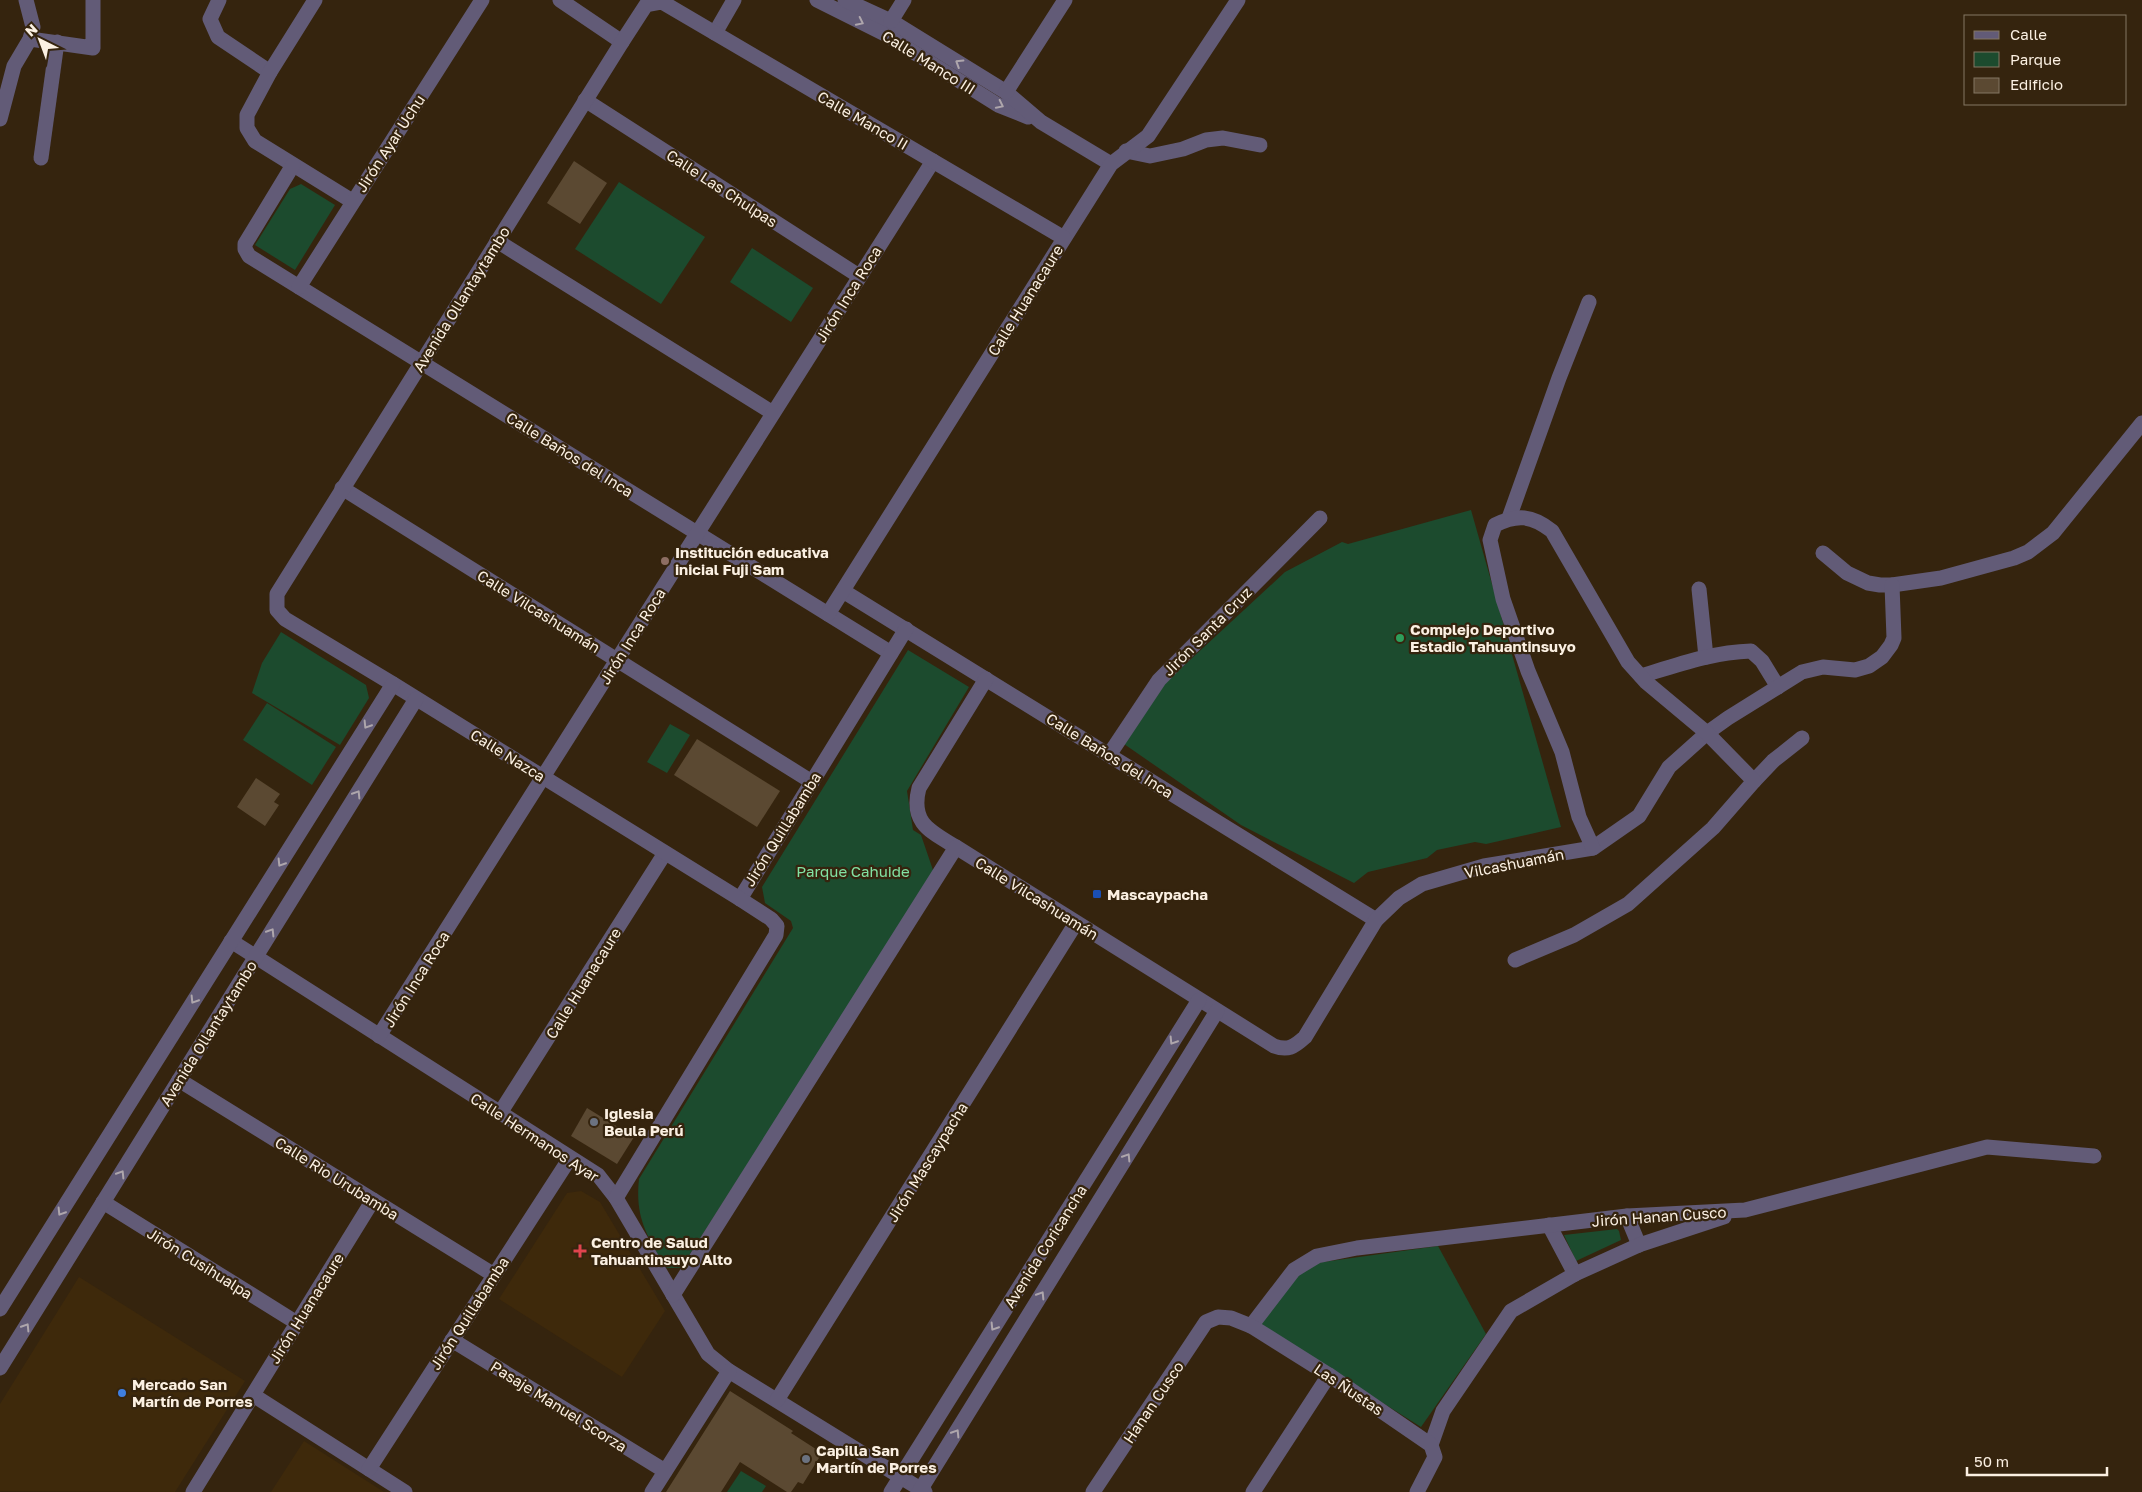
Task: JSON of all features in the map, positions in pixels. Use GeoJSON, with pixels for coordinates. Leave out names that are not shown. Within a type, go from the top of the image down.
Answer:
{"type":"FeatureCollection","features":[{"type":"Feature","properties":{"kind":"street"},"geometry":{"type":"LineString","coordinates":[[0,119],[14,66],[30,39],[33,27],[26,0]]}},
{"type":"Feature","properties":{"kind":"street"},"geometry":{"type":"LineString","coordinates":[[30,39],[93,48],[93,0]]}},
{"type":"Feature","properties":{"kind":"street"},"geometry":{"type":"LineString","coordinates":[[220,0],[210,19],[218,38],[270,72]]}},
{"type":"Feature","properties":{"kind":"street"},"geometry":{"type":"LineString","coordinates":[[315,0],[270,72],[246,115],[248,128],[255,141],[352,200]]}},
{"type":"Feature","properties":{"kind":"street","name":"Jirón Ayar Uchu"},"geometry":{"type":"LineString","coordinates":[[299,287],[352,200],[482,0]]}},
{"type":"Feature","properties":{"kind":"street"},"geometry":{"type":"LineString","coordinates":[[560,0],[622,42]]}},
{"type":"Feature","properties":{"kind":"street"},"geometry":{"type":"LineString","coordinates":[[715,33],[734,0]]}},
{"type":"Feature","properties":{"kind":"street","name":"Calle Manco III"},"geometry":{"type":"LineString","coordinates":[[817,0],[883,33],[998,105],[1041,122],[1111,164]]}},
{"type":"Feature","properties":{"kind":"street","name":"Calle Manco III"},"geometry":{"type":"LineString","coordinates":[[845,0],[891,21],[1006,92],[1041,122]]}},
{"type":"Feature","properties":{"kind":"street"},"geometry":{"type":"LineString","coordinates":[[891,21],[904,0]]}},
{"type":"Feature","properties":{"kind":"street"},"geometry":{"type":"LineString","coordinates":[[1006,92],[1065,0]]}},
{"type":"Feature","properties":{"kind":"street","name":"Calle Huanacaure"},"geometry":{"type":"LineString","coordinates":[[828,614],[1111,164],[1148,136],[1238,0]]}},
{"type":"Feature","properties":{"kind":"street","name":"Avenida Ollantaytambo"},"geometry":{"type":"LineString","coordinates":[[277,610],[277,594],[585,100],[646,5],[662,2]]}},
{"type":"Feature","properties":{"kind":"street","name":"Calle Manco II"},"geometry":{"type":"LineString","coordinates":[[662,2],[1064,238]]}},
{"type":"Feature","properties":{"kind":"street"},"geometry":{"type":"LineString","coordinates":[[40,158],[57,42]]}},
{"type":"Feature","properties":{"kind":"street","name":"Calle Las Chulpas"},"geometry":{"type":"LineString","coordinates":[[585,100],[859,276]]}},
{"type":"Feature","properties":{"kind":"street"},"geometry":{"type":"LineString","coordinates":[[1126,152],[1150,156],[1182,149],[1206,140],[1223,138],[1260,145]]}},
{"type":"Feature","properties":{"kind":"street","name":"Jirón Inca Roca"},"geometry":{"type":"LineString","coordinates":[[380,1036],[933,160]]}},
{"type":"Feature","properties":{"kind":"street","name":"Calle Baños del Inca"},"geometry":{"type":"LineString","coordinates":[[293,164],[245,244],[244,248],[249,256],[891,652]]}},
{"type":"Feature","properties":{"kind":"street"},"geometry":{"type":"LineString","coordinates":[[498,241],[773,413]]}},
{"type":"Feature","properties":{"kind":"street"},"geometry":{"type":"LineString","coordinates":[[1510,518],[1559,378],[1589,302]]}},
{"type":"Feature","properties":{"kind":"street"},"geometry":{"type":"LineString","coordinates":[[1824,553],[1847,573],[1857,578],[1868,583],[1892,585],[1941,578],[2014,558],[2041,544],[2064,522],[2142,423]]}},
{"type":"Feature","properties":{"kind":"street","name":"Calle Vilcashuamán"},"geometry":{"type":"LineString","coordinates":[[342,488],[812,782]]}},
{"type":"Feature","properties":{"kind":"street","name":"Jirón Santa Cruz"},"geometry":{"type":"LineString","coordinates":[[1109,755],[1159,680],[1320,518]]}},
{"type":"Feature","properties":{"kind":"street"},"geometry":{"type":"LineString","coordinates":[[1593,848],[1579,817],[1562,752],[1528,671],[1504,599],[1490,540],[1495,525],[1510,518],[1529,518],[1552,531],[1628,662],[1641,676],[1707,733],[1754,782]]}},
{"type":"Feature","properties":{"kind":"street","name":"Vilcashuamán"},"geometry":{"type":"LineString","coordinates":[[1295,1047],[1305,1037],[1376,920],[1399,898],[1422,884],[1484,866],[1593,848],[1639,816],[1669,767],[1707,733],[1798,675],[1812,669],[1823,668],[1855,670],[1869,666],[1882,657],[1894,638],[1892,585]]}},
{"type":"Feature","properties":{"kind":"street"},"geometry":{"type":"LineString","coordinates":[[1699,588],[1706,657]]}},
{"type":"Feature","properties":{"kind":"street","name":"Calle Baños del Inca"},"geometry":{"type":"LineString","coordinates":[[843,591],[1376,920]]}},
{"type":"Feature","properties":{"kind":"street","name":"Calle Nazca"},"geometry":{"type":"LineString","coordinates":[[277,610],[285,619],[740,899]]}},
{"type":"Feature","properties":{"kind":"street","name":"Jirón Quillabamba"},"geometry":{"type":"LineString","coordinates":[[616,1198],[776,935],[777,926],[771,919],[740,899],[906,629]]}},
{"type":"Feature","properties":{"kind":"street"},"geometry":{"type":"LineString","coordinates":[[1641,676],[1706,657],[1731,652],[1751,651],[1762,661],[1778,687]]}},
{"type":"Feature","properties":{"kind":"street","name":"Calle Vilcashuamán"},"geometry":{"type":"LineString","coordinates":[[986,679],[919,788],[916,812],[928,830],[1274,1046],[1284,1050],[1295,1047]]}},
{"type":"Feature","properties":{"kind":"street","name":"Avenida Ollantaytambo"},"geometry":{"type":"LineString","coordinates":[[0,1308],[393,684]]}},
{"type":"Feature","properties":{"kind":"street","name":"Avenida Ollantaytambo"},"geometry":{"type":"LineString","coordinates":[[0,1368],[416,699]]}},
{"type":"Feature","properties":{"kind":"street"},"geometry":{"type":"LineString","coordinates":[[1515,960],[1574,935],[1628,904],[1713,828],[1773,761],[1802,738]]}},
{"type":"Feature","properties":{"kind":"street"},"geometry":{"type":"LineString","coordinates":[[673,1295],[956,847]]}},
{"type":"Feature","properties":{"kind":"street","name":"Calle Huanacaure"},"geometry":{"type":"LineString","coordinates":[[500,1113],[665,852]]}},
{"type":"Feature","properties":{"kind":"street","name":"Jirón Mascaypacha"},"geometry":{"type":"LineString","coordinates":[[777,1400],[1076,923]]}},
{"type":"Feature","properties":{"kind":"street","name":"Calle Hermanos Ayar"},"geometry":{"type":"LineString","coordinates":[[231,942],[598,1175],[616,1198],[708,1354],[729,1370],[901,1476],[922,1491]]}},
{"type":"Feature","properties":{"kind":"street","name":"Avenida Coricancha"},"geometry":{"type":"LineString","coordinates":[[891,1492],[1199,1000]]}},
{"type":"Feature","properties":{"kind":"street","name":"Avenida Coricancha"},"geometry":{"type":"LineString","coordinates":[[922,1491],[1218,1011]]}},
{"type":"Feature","properties":{"kind":"street","name":"Calle Rio Urubamba"},"geometry":{"type":"LineString","coordinates":[[179,1080],[494,1276]]}},
{"type":"Feature","properties":{"kind":"street","name":"Jirón Hanan Cusco"},"geometry":{"type":"LineString","coordinates":[[1251,1326],[1294,1270],[1317,1256],[1357,1248],[1627,1216],[1745,1210],[1987,1148],[2094,1156]]}},
{"type":"Feature","properties":{"kind":"street","name":"Jirón Quillabamba"},"geometry":{"type":"LineString","coordinates":[[369,1469],[570,1158]]}},
{"type":"Feature","properties":{"kind":"street","name":"Jirón Huanacaure"},"geometry":{"type":"LineString","coordinates":[[193,1492],[373,1200]]}},
{"type":"Feature","properties":{"kind":"street","name":"Jirón Cusihualpa"},"geometry":{"type":"LineString","coordinates":[[103,1202],[297,1323]]}},
{"type":"Feature","properties":{"kind":"street"},"geometry":{"type":"LineString","coordinates":[[1417,1492],[1435,1457],[1431,1445],[1443,1411],[1511,1311],[1575,1274],[1639,1245],[1745,1210]]}},
{"type":"Feature","properties":{"kind":"street"},"geometry":{"type":"LineString","coordinates":[[1627,1216],[1639,1245]]}},
{"type":"Feature","properties":{"kind":"street"},"geometry":{"type":"LineString","coordinates":[[1549,1225],[1575,1274]]}},
{"type":"Feature","properties":{"kind":"street","name":"Las Ñustas"},"geometry":{"type":"LineString","coordinates":[[1218,1317],[1231,1318],[1251,1326],[1329,1375],[1431,1445]]}},
{"type":"Feature","properties":{"kind":"street","name":"Hanan Cusco"},"geometry":{"type":"LineString","coordinates":[[1093,1492],[1206,1322],[1218,1317]]}},
{"type":"Feature","properties":{"kind":"street","name":"Pasaje Manuel Scorza"},"geometry":{"type":"LineString","coordinates":[[452,1340],[665,1471]]}},
{"type":"Feature","properties":{"kind":"street"},"geometry":{"type":"LineString","coordinates":[[652,1492],[729,1370]]}},
{"type":"Feature","properties":{"kind":"street"},"geometry":{"type":"LineString","coordinates":[[1253,1492],[1329,1375]]}},
{"type":"Feature","properties":{"kind":"street"},"geometry":{"type":"LineString","coordinates":[[253,1395],[405,1492]]}},
{"type":"Feature","properties":{"kind":"shaded area","name":"Centro de Salud Tahuantinsuyo Alto"},"geometry":{"type":"Polygon","coordinates":[[[581,1191],[600,1202],[665,1311],[622,1377],[499,1299],[567,1193],[581,1191]]]}},
{"type":"Feature","properties":{"kind":"shaded area","name":"Mercado San Martín de Porres"},"geometry":{"type":"Polygon","coordinates":[[[79,1277],[245,1381],[175,1492],[0,1491],[0,1404],[79,1277]]]}},
{"type":"Feature","properties":{"kind":"shaded area"},"geometry":{"type":"Polygon","coordinates":[[[304,1441],[384,1492],[271,1492],[304,1441]]]}},
{"type":"Feature","properties":{"kind":"green space"},"geometry":{"type":"Polygon","coordinates":[[[619,182],[705,237],[661,304],[575,249],[619,182]]]}},
{"type":"Feature","properties":{"kind":"green space"},"geometry":{"type":"Polygon","coordinates":[[[301,184],[335,205],[295,270],[255,245],[290,189],[301,184]]]}},
{"type":"Feature","properties":{"kind":"green space"},"geometry":{"type":"Polygon","coordinates":[[[752,248],[813,288],[791,322],[730,282],[752,248]]]}},
{"type":"Feature","properties":{"kind":"green space","name":"Complejo Deportivo Estadio Tahuantinsuyo"},"geometry":{"type":"Polygon","coordinates":[[[1471,510],[1561,827],[1486,844],[1475,842],[1437,850],[1427,858],[1368,872],[1354,883],[1241,825],[1124,744],[1163,685],[1285,572],[1342,542],[1348,544],[1471,510]]]}},
{"type":"Feature","properties":{"kind":"green space"},"geometry":{"type":"Polygon","coordinates":[[[281,632],[366,685],[369,698],[340,745],[252,693],[262,663],[281,632]]]}},
{"type":"Feature","properties":{"kind":"green space","name":"Parque Cahuide"},"geometry":{"type":"Polygon","coordinates":[[[908,650],[969,687],[907,791],[913,830],[921,835],[934,873],[681,1268],[667,1268],[663,1265],[643,1224],[639,1204],[639,1179],[793,928],[791,921],[765,903],[762,887],[908,650]]]}},
{"type":"Feature","properties":{"kind":"green space"},"geometry":{"type":"Polygon","coordinates":[[[267,703],[336,747],[312,785],[243,740],[267,703]]]}},
{"type":"Feature","properties":{"kind":"green space"},"geometry":{"type":"Polygon","coordinates":[[[670,724],[690,735],[667,773],[647,762],[670,724]]]}},
{"type":"Feature","properties":{"kind":"green space"},"geometry":{"type":"Polygon","coordinates":[[[1617,1229],[1621,1240],[1576,1261],[1564,1235],[1617,1229]]]}},
{"type":"Feature","properties":{"kind":"green space"},"geometry":{"type":"Polygon","coordinates":[[[1438,1246],[1486,1334],[1421,1427],[1259,1325],[1303,1270],[1316,1263],[1438,1246]]]}},
{"type":"Feature","properties":{"kind":"green space"},"geometry":{"type":"Polygon","coordinates":[[[741,1471],[766,1486],[762,1492],[727,1492],[741,1471]]]}},
{"type":"Feature","properties":{"kind":"building"},"geometry":{"type":"Polygon","coordinates":[[[574,161],[607,183],[580,224],[547,203],[574,161]]]}},
{"type":"Feature","properties":{"kind":"building"},"geometry":{"type":"Polygon","coordinates":[[[697,739],[780,791],[757,827],[674,775],[697,739]]]}},
{"type":"Feature","properties":{"kind":"building"},"geometry":{"type":"Polygon","coordinates":[[[256,778],[280,794],[274,802],[279,805],[265,826],[237,807],[256,778]]]}},
{"type":"Feature","properties":{"kind":"building","name":"Iglesia Beula Perú"},"geometry":{"type":"Polygon","coordinates":[[[587,1108],[634,1137],[617,1164],[571,1136],[587,1108]]]}},
{"type":"Feature","properties":{"kind":"building"},"geometry":{"type":"Polygon","coordinates":[[[730,1391],[793,1431],[791,1433],[822,1453],[803,1484],[798,1482],[791,1492],[787,1492],[740,1462],[721,1492],[666,1492],[730,1391]]]}},
{"type":"Feature","properties":{"kind":"place","name":"Institución educativa inicial Fuji Sam"},"geometry":{"type":"Point","coordinates":[665,561]}},
{"type":"Feature","properties":{"kind":"place","name":"Complejo Deportivo Estadio Tahuantinsuyo"},"geometry":{"type":"Point","coordinates":[1400,638]}},
{"type":"Feature","properties":{"kind":"place","name":"Mascaypacha"},"geometry":{"type":"Point","coordinates":[1097,894]}},
{"type":"Feature","properties":{"kind":"place","name":"Iglesia Beula Perú"},"geometry":{"type":"Point","coordinates":[594,1122]}},
{"type":"Feature","properties":{"kind":"place","name":"Centro de Salud Tahuantinsuyo Alto"},"geometry":{"type":"Point","coordinates":[580,1251]}},
{"type":"Feature","properties":{"kind":"place","name":"Mercado San Martín de Porres"},"geometry":{"type":"Point","coordinates":[122,1393]}},
{"type":"Feature","properties":{"kind":"place","name":"Capilla San Martín de Porres"},"geometry":{"type":"Point","coordinates":[806,1459]}}]}
